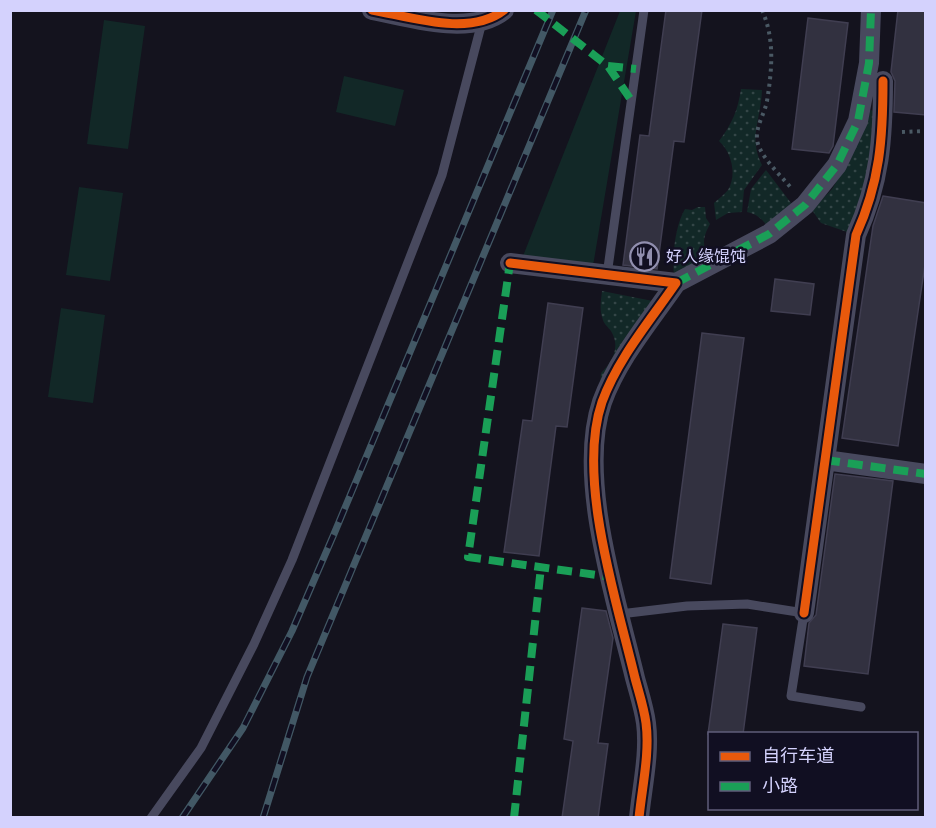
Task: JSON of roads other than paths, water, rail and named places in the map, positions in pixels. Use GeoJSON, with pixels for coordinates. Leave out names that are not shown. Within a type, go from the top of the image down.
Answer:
{"type":"FeatureCollection","features":[{"type":"Feature","properties":{"kind":"street"},"geometry":{"type":"LineString","coordinates":[[372,10],[455,24],[482,22],[504,10]]}},
{"type":"Feature","properties":{"kind":"street"},"geometry":{"type":"LineString","coordinates":[[639,818],[646,724],[606,557],[594,486],[595,440],[602,403],[624,356],[676,283],[769,234],[805,205],[837,165],[858,122],[869,63],[871,10]]}},
{"type":"Feature","properties":{"kind":"street"},"geometry":{"type":"LineString","coordinates":[[804,613],[856,235],[867,211],[880,153],[883,133],[884,81]]}},
{"type":"Feature","properties":{"kind":"street"},"geometry":{"type":"LineString","coordinates":[[510,263],[676,283]]}},
{"type":"Feature","properties":{"kind":"street"},"geometry":{"type":"LineString","coordinates":[[825,460],[926,474]]}},
{"type":"Feature","properties":{"kind":"lane"},"geometry":{"type":"LineString","coordinates":[[607,275],[644,10]]}},
{"type":"Feature","properties":{"kind":"lane"},"geometry":{"type":"LineString","coordinates":[[151,818],[201,748],[254,644],[292,560],[442,175],[482,22]]}},
{"type":"Feature","properties":{"kind":"lane"},"geometry":{"type":"LineString","coordinates":[[620,614],[687,606],[747,604],[804,613],[791,696],[861,707]]}},
{"type":"Feature","properties":{"kind":"railway"},"geometry":{"type":"LineString","coordinates":[[182,818],[243,728],[292,631],[553,10]]}},
{"type":"Feature","properties":{"kind":"railway"},"geometry":{"type":"LineString","coordinates":[[263,818],[307,677],[586,10]]}},
{"type":"Feature","properties":{"kind":"place","name":"好人缘馄饨"},"geometry":{"type":"Point","coordinates":[645,256]}}]}
